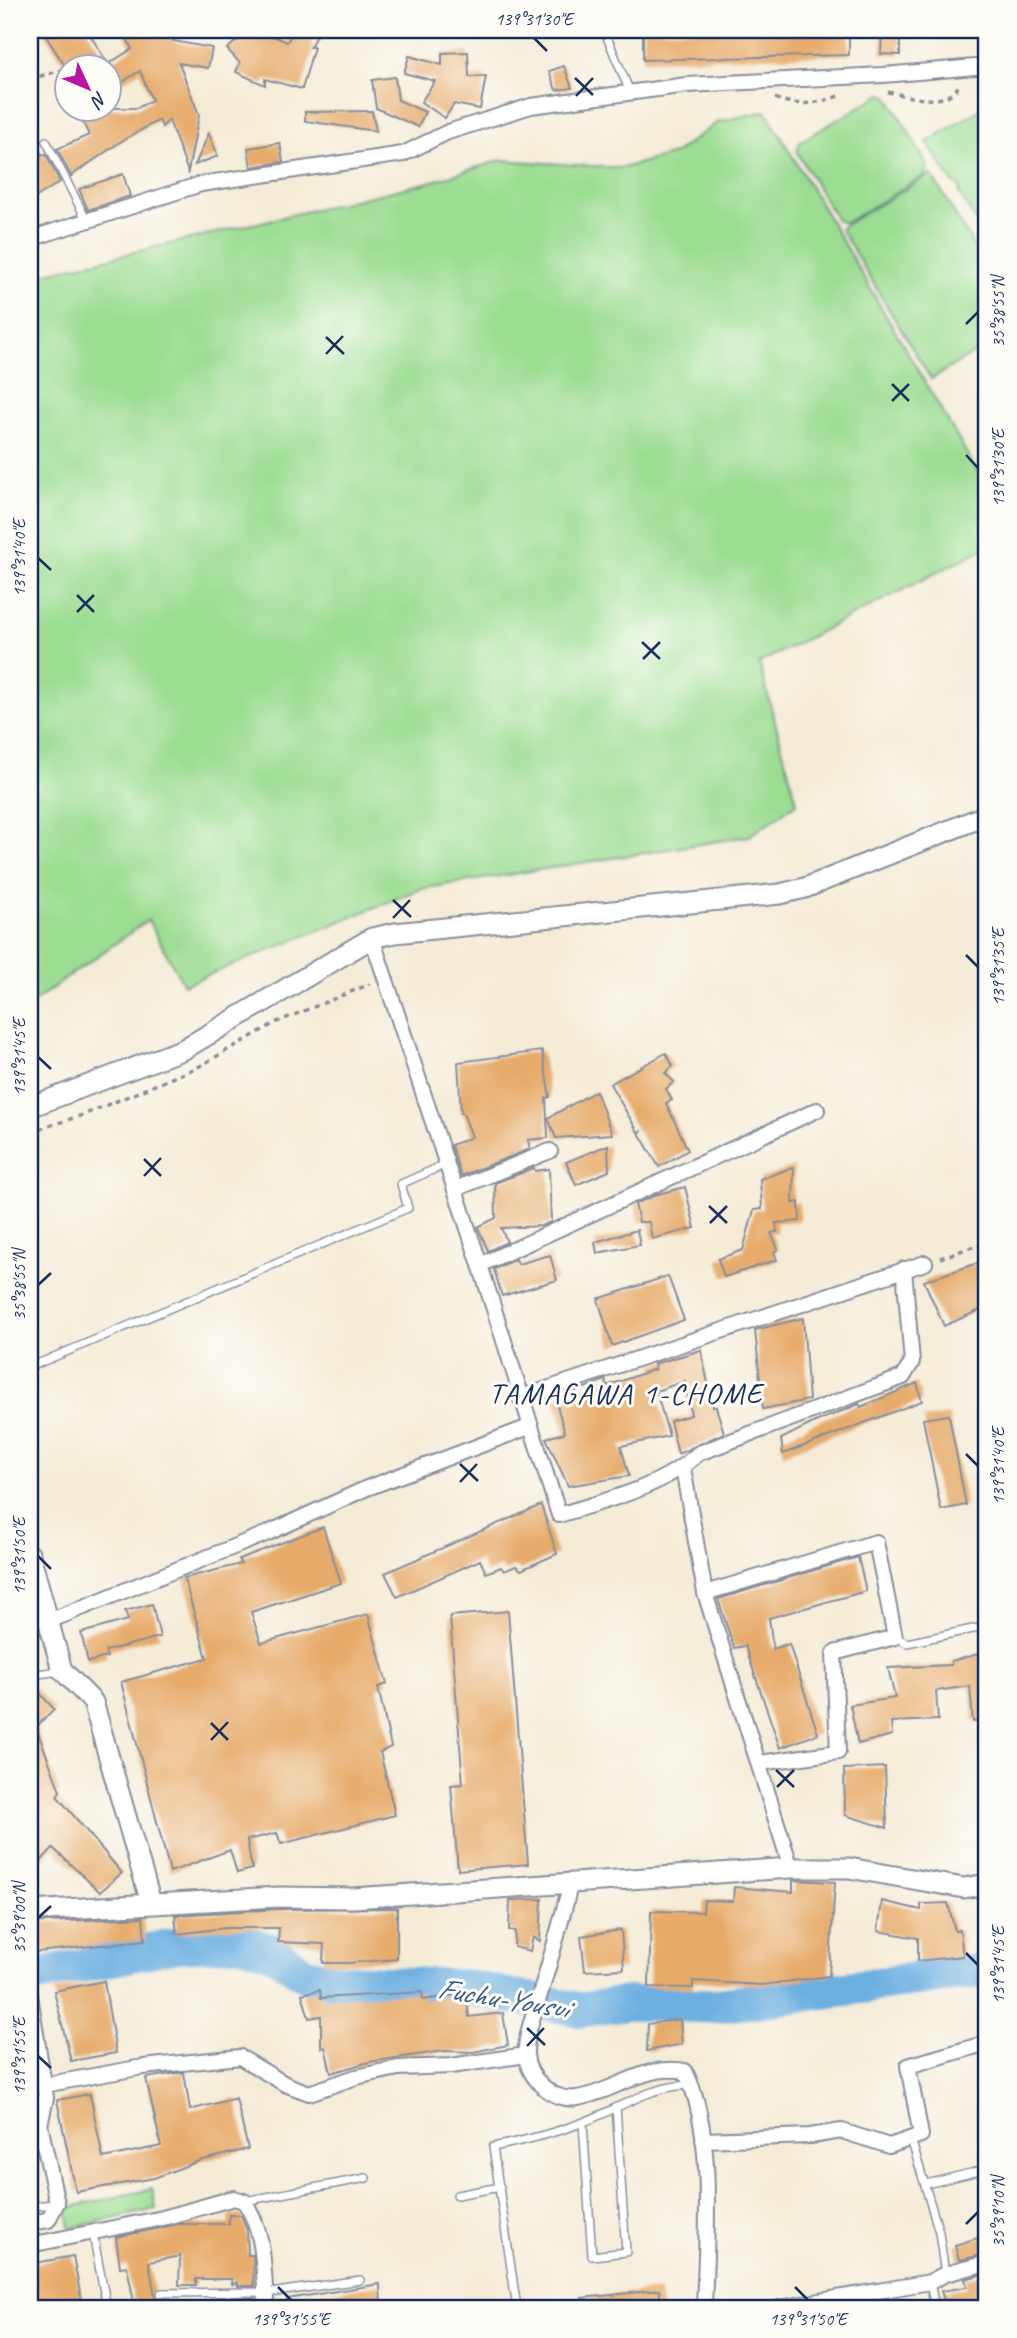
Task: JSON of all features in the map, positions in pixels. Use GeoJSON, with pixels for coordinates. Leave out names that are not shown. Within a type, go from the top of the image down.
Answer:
{"type":"FeatureCollection","features":[{"type":"Feature","properties":{"kind":"street"},"geometry":{"type":"LineString","coordinates":[[30,239],[201,184],[402,154],[448,132],[531,106],[718,83],[883,75],[987,66]]}},
{"type":"Feature","properties":{"kind":"street"},"geometry":{"type":"LineString","coordinates":[[30,1107],[184,1049],[372,938],[396,933],[780,894],[805,888],[987,815]]}},
{"type":"Feature","properties":{"kind":"street"},"geometry":{"type":"LineString","coordinates":[[372,938],[559,1515],[632,1492],[683,1468],[699,1453],[903,1377],[912,1362],[904,1269]]}},
{"type":"Feature","properties":{"kind":"street"},"geometry":{"type":"LineString","coordinates":[[480,1265],[817,1110]]}},
{"type":"Feature","properties":{"kind":"street"},"geometry":{"type":"LineString","coordinates":[[455,1189],[551,1151]]}},
{"type":"Feature","properties":{"kind":"street"},"geometry":{"type":"LineString","coordinates":[[520,1398],[925,1264]]}},
{"type":"Feature","properties":{"kind":"street"},"geometry":{"type":"LineString","coordinates":[[49,1621],[268,1533],[368,1488],[529,1427]]}},
{"type":"Feature","properties":{"kind":"street"},"geometry":{"type":"LineString","coordinates":[[683,1468],[705,1593],[791,1868]]}},
{"type":"Feature","properties":{"kind":"street"},"geometry":{"type":"LineString","coordinates":[[705,1593],[876,1542],[895,1637],[834,1653],[838,1752],[760,1763]]}},
{"type":"Feature","properties":{"kind":"street"},"geometry":{"type":"LineString","coordinates":[[30,1555],[62,1670],[93,1702],[151,1903]]}},
{"type":"Feature","properties":{"kind":"street"},"geometry":{"type":"LineString","coordinates":[[30,1911],[279,1897],[353,1898],[791,1868],[849,1868],[964,1888],[987,1884]]}},
{"type":"Feature","properties":{"kind":"street"},"geometry":{"type":"LineString","coordinates":[[571,1882],[533,2017],[526,2055],[539,2082],[555,2096],[565,2098],[579,2098],[641,2074],[663,2069],[685,2071],[693,2085],[703,2140],[706,2232],[704,2308]]}},
{"type":"Feature","properties":{"kind":"street"},"geometry":{"type":"LineString","coordinates":[[30,1995],[45,2092],[40,2125],[57,2203],[48,2220],[30,2223]]}},
{"type":"Feature","properties":{"kind":"street"},"geometry":{"type":"LineString","coordinates":[[703,2140],[810,2136],[842,2131],[889,2146],[911,2139],[921,2135],[908,2066],[987,2043]]}},
{"type":"Feature","properties":{"kind":"street"},"geometry":{"type":"LineString","coordinates":[[45,2092],[143,2067],[240,2057],[285,2084],[309,2093],[356,2077],[398,2068],[452,2066],[526,2055]]}},
{"type":"Feature","properties":{"kind":"street"},"geometry":{"type":"LineString","coordinates":[[30,2245],[93,2234],[234,2198],[244,2201],[258,2224],[264,2250],[267,2308]]}},
{"type":"Feature","properties":{"kind":"street"},"geometry":{"type":"LineString","coordinates":[[779,2308],[930,2282],[945,2274],[987,2263]]}},
{"type":"Feature","properties":{"kind":"lane"},"geometry":{"type":"LineString","coordinates":[[604,30],[630,93]]}},
{"type":"Feature","properties":{"kind":"lane"},"geometry":{"type":"LineString","coordinates":[[46,141],[86,219]]}},
{"type":"Feature","properties":{"kind":"lane"},"geometry":{"type":"LineString","coordinates":[[30,1367],[408,1208],[401,1184],[446,1164]]}},
{"type":"Feature","properties":{"kind":"lane"},"geometry":{"type":"LineString","coordinates":[[895,1637],[907,1643],[987,1626]]}},
{"type":"Feature","properties":{"kind":"lane"},"geometry":{"type":"LineString","coordinates":[[30,1675],[62,1670]]}},
{"type":"Feature","properties":{"kind":"lane"},"geometry":{"type":"LineString","coordinates":[[964,1888],[987,1898]]}},
{"type":"Feature","properties":{"kind":"lane"},"geometry":{"type":"LineString","coordinates":[[517,2308],[493,2147],[550,2134],[583,2123],[666,2086],[693,2085]]}},
{"type":"Feature","properties":{"kind":"lane"},"geometry":{"type":"LineString","coordinates":[[30,2104],[45,2092]]}},
{"type":"Feature","properties":{"kind":"lane"},"geometry":{"type":"LineString","coordinates":[[583,2123],[592,2256],[626,2252],[616,2107]]}},
{"type":"Feature","properties":{"kind":"lane"},"geometry":{"type":"LineString","coordinates":[[911,2139],[939,2232],[945,2274]]}},
{"type":"Feature","properties":{"kind":"lane"},"geometry":{"type":"LineString","coordinates":[[926,2183],[987,2169]]}},
{"type":"Feature","properties":{"kind":"lane"},"geometry":{"type":"LineString","coordinates":[[244,2201],[366,2178]]}},
{"type":"Feature","properties":{"kind":"lane"},"geometry":{"type":"LineString","coordinates":[[457,2195],[500,2187]]}},
{"type":"Feature","properties":{"kind":"lane"},"geometry":{"type":"LineString","coordinates":[[30,2207],[57,2203]]}},
{"type":"Feature","properties":{"kind":"lane"},"geometry":{"type":"LineString","coordinates":[[93,2234],[107,2308]]}},
{"type":"Feature","properties":{"kind":"lane"},"geometry":{"type":"LineString","coordinates":[[161,2293],[265,2291],[360,2280]]}},
{"type":"Feature","properties":{"kind":"lane"},"geometry":{"type":"LineString","coordinates":[[930,2282],[935,2308]]}},
{"type":"Feature","properties":{"kind":"path"},"geometry":{"type":"LineString","coordinates":[[30,79],[52,73]]}},
{"type":"Feature","properties":{"kind":"path"},"geometry":{"type":"LineString","coordinates":[[30,110],[46,141]]}},
{"type":"Feature","properties":{"kind":"path"},"geometry":{"type":"LineString","coordinates":[[925,1264],[987,1242]]}},
{"type":"Feature","properties":{"kind":"green space"},"geometry":{"type":"Polygon","coordinates":[[[881,94],[888,96],[928,166],[925,175],[845,223],[837,220],[797,152],[800,142],[881,94]]]}},
{"type":"Feature","properties":{"kind":"green space"},"geometry":{"type":"Polygon","coordinates":[[[987,105],[987,230],[983,233],[959,193],[960,186],[953,183],[927,142],[987,105]]]}},
{"type":"Feature","properties":{"kind":"green space"},"geometry":{"type":"Polygon","coordinates":[[[766,111],[987,488],[987,547],[759,663],[797,803],[749,836],[420,889],[184,985],[148,920],[30,1004],[30,277],[430,182],[501,160],[622,168],[674,154],[718,122],[766,111]]]}},
{"type":"Feature","properties":{"kind":"green space"},"geometry":{"type":"Polygon","coordinates":[[[931,174],[987,268],[987,345],[931,379],[840,228],[931,174]]]}},
{"type":"Feature","properties":{"kind":"green space"},"geometry":{"type":"Polygon","coordinates":[[[152,2189],[156,2209],[70,2228],[67,2208],[152,2189]]]}},
{"type":"Feature","properties":{"kind":"building"},"geometry":{"type":"Polygon","coordinates":[[[42,30],[87,30],[101,52],[56,52],[42,30]]]}},
{"type":"Feature","properties":{"kind":"building"},"geometry":{"type":"Polygon","coordinates":[[[123,30],[172,30],[173,41],[212,48],[208,68],[179,63],[199,115],[188,172],[169,120],[162,127],[159,120],[120,142],[71,176],[57,149],[89,135],[83,122],[122,122],[122,108],[137,108],[152,100],[140,71],[122,82],[122,55],[132,49],[123,30]]]}},
{"type":"Feature","properties":{"kind":"building"},"geometry":{"type":"Polygon","coordinates":[[[249,30],[259,30],[287,42],[294,30],[319,30],[310,47],[314,47],[302,89],[265,79],[265,85],[236,72],[240,63],[227,49],[249,30]]]}},
{"type":"Feature","properties":{"kind":"building"},"geometry":{"type":"Polygon","coordinates":[[[643,30],[849,30],[849,55],[643,60],[643,30]]]}},
{"type":"Feature","properties":{"kind":"building"},"geometry":{"type":"Polygon","coordinates":[[[882,30],[900,30],[900,55],[881,54],[882,30]]]}},
{"type":"Feature","properties":{"kind":"building"},"geometry":{"type":"Polygon","coordinates":[[[468,52],[469,77],[486,76],[480,109],[454,104],[445,118],[421,102],[435,81],[404,73],[409,56],[442,65],[442,53],[468,52]]]}},
{"type":"Feature","properties":{"kind":"building"},"geometry":{"type":"Polygon","coordinates":[[[564,66],[572,88],[556,90],[549,71],[564,66]]]}},
{"type":"Feature","properties":{"kind":"building"},"geometry":{"type":"Polygon","coordinates":[[[395,77],[398,100],[425,112],[418,127],[376,108],[372,80],[395,77]]]}},
{"type":"Feature","properties":{"kind":"building"},"geometry":{"type":"Polygon","coordinates":[[[372,111],[376,131],[305,121],[305,112],[372,111]]]}},
{"type":"Feature","properties":{"kind":"building"},"geometry":{"type":"Polygon","coordinates":[[[30,133],[42,155],[46,154],[60,182],[30,201],[30,133]]]}},
{"type":"Feature","properties":{"kind":"building"},"geometry":{"type":"Polygon","coordinates":[[[209,133],[218,156],[195,165],[209,133]]]}},
{"type":"Feature","properties":{"kind":"building"},"geometry":{"type":"Polygon","coordinates":[[[280,143],[283,162],[251,167],[248,148],[280,143]]]}},
{"type":"Feature","properties":{"kind":"building"},"geometry":{"type":"Polygon","coordinates":[[[123,174],[130,196],[88,210],[79,189],[123,174]]]}},
{"type":"Feature","properties":{"kind":"building"},"geometry":{"type":"Polygon","coordinates":[[[542,1051],[550,1097],[546,1098],[548,1138],[528,1140],[530,1149],[461,1176],[451,1145],[472,1137],[461,1113],[458,1062],[542,1051]]]}},
{"type":"Feature","properties":{"kind":"building"},"geometry":{"type":"Polygon","coordinates":[[[666,1053],[673,1066],[665,1073],[674,1082],[666,1089],[672,1100],[666,1103],[688,1150],[659,1167],[639,1133],[642,1131],[638,1132],[610,1084],[666,1053]]]}},
{"type":"Feature","properties":{"kind":"building"},"geometry":{"type":"Polygon","coordinates":[[[596,1091],[612,1134],[556,1138],[548,1118],[596,1091]]]}},
{"type":"Feature","properties":{"kind":"building"},"geometry":{"type":"Polygon","coordinates":[[[608,1145],[609,1171],[576,1185],[566,1162],[608,1145]]]}},
{"type":"Feature","properties":{"kind":"building"},"geometry":{"type":"Polygon","coordinates":[[[794,1167],[793,1203],[799,1202],[800,1221],[776,1223],[777,1232],[771,1233],[778,1249],[774,1252],[777,1260],[724,1277],[718,1259],[743,1250],[754,1210],[762,1209],[760,1179],[794,1167]]]}},
{"type":"Feature","properties":{"kind":"building"},"geometry":{"type":"Polygon","coordinates":[[[534,1168],[535,1171],[549,1169],[551,1222],[541,1226],[501,1228],[507,1242],[488,1251],[478,1227],[496,1218],[495,1183],[534,1168]]]}},
{"type":"Feature","properties":{"kind":"building"},"geometry":{"type":"Polygon","coordinates":[[[685,1187],[695,1228],[652,1239],[649,1222],[639,1222],[635,1204],[685,1187]]]}},
{"type":"Feature","properties":{"kind":"building"},"geometry":{"type":"Polygon","coordinates":[[[637,1230],[640,1245],[597,1253],[595,1242],[637,1230]]]}},
{"type":"Feature","properties":{"kind":"building"},"geometry":{"type":"Polygon","coordinates":[[[550,1255],[557,1280],[502,1296],[494,1269],[516,1259],[518,1264],[550,1255]]]}},
{"type":"Feature","properties":{"kind":"building"},"geometry":{"type":"Polygon","coordinates":[[[987,1260],[987,1307],[944,1326],[924,1281],[987,1260]]]}},
{"type":"Feature","properties":{"kind":"building"},"geometry":{"type":"Polygon","coordinates":[[[668,1276],[684,1320],[612,1346],[598,1299],[668,1276]]]}},
{"type":"Feature","properties":{"kind":"building"},"geometry":{"type":"Polygon","coordinates":[[[803,1318],[809,1400],[763,1409],[755,1330],[803,1318]]]}},
{"type":"Feature","properties":{"kind":"building"},"geometry":{"type":"Polygon","coordinates":[[[701,1350],[713,1407],[716,1407],[724,1433],[678,1454],[670,1421],[691,1415],[685,1381],[656,1391],[669,1436],[621,1446],[629,1476],[568,1486],[546,1438],[565,1433],[555,1399],[605,1380],[607,1386],[655,1369],[654,1364],[701,1350]]]}},
{"type":"Feature","properties":{"kind":"building"},"geometry":{"type":"Polygon","coordinates":[[[917,1383],[922,1401],[783,1454],[781,1439],[815,1422],[859,1404],[861,1407],[917,1383]]]}},
{"type":"Feature","properties":{"kind":"building"},"geometry":{"type":"Polygon","coordinates":[[[949,1415],[966,1505],[941,1510],[923,1419],[949,1415]]]}},
{"type":"Feature","properties":{"kind":"building"},"geometry":{"type":"Polygon","coordinates":[[[541,1505],[557,1554],[521,1570],[516,1566],[504,1571],[501,1567],[486,1573],[480,1560],[397,1597],[385,1573],[541,1505]]]}},
{"type":"Feature","properties":{"kind":"building"},"geometry":{"type":"Polygon","coordinates":[[[323,1527],[341,1583],[251,1612],[261,1643],[368,1614],[387,1684],[378,1687],[391,1747],[380,1752],[395,1815],[281,1844],[277,1833],[247,1840],[252,1869],[237,1873],[230,1850],[170,1872],[121,1682],[207,1658],[184,1578],[241,1564],[239,1559],[323,1527]]]}},
{"type":"Feature","properties":{"kind":"building"},"geometry":{"type":"Polygon","coordinates":[[[858,1557],[866,1591],[769,1618],[773,1649],[789,1644],[818,1734],[780,1748],[745,1646],[734,1648],[718,1599],[858,1557]]]}},
{"type":"Feature","properties":{"kind":"building"},"geometry":{"type":"Polygon","coordinates":[[[152,1604],[160,1637],[105,1651],[107,1657],[88,1662],[81,1633],[128,1620],[125,1611],[152,1604]]]}},
{"type":"Feature","properties":{"kind":"building"},"geometry":{"type":"Polygon","coordinates":[[[508,1611],[528,1864],[458,1870],[451,1785],[463,1784],[450,1616],[508,1611]]]}},
{"type":"Feature","properties":{"kind":"building"},"geometry":{"type":"Polygon","coordinates":[[[979,1654],[987,1684],[987,1720],[973,1722],[970,1686],[936,1691],[938,1720],[891,1722],[892,1735],[858,1744],[850,1705],[895,1698],[888,1668],[951,1665],[951,1661],[979,1654]]]}},
{"type":"Feature","properties":{"kind":"building"},"geometry":{"type":"Polygon","coordinates":[[[30,1682],[54,1709],[36,1727],[60,1791],[57,1796],[122,1873],[100,1892],[53,1848],[30,1873],[30,1682]]]}},
{"type":"Feature","properties":{"kind":"building"},"geometry":{"type":"Polygon","coordinates":[[[885,1767],[887,1828],[845,1815],[844,1769],[885,1767]]]}},
{"type":"Feature","properties":{"kind":"building"},"geometry":{"type":"Polygon","coordinates":[[[793,1880],[835,1882],[829,1976],[762,1985],[693,1981],[693,1988],[649,1987],[651,1911],[703,1912],[704,1900],[733,1901],[734,1887],[793,1892],[793,1880]]]}},
{"type":"Feature","properties":{"kind":"building"},"geometry":{"type":"Polygon","coordinates":[[[542,1899],[540,1941],[533,1937],[530,1951],[514,1947],[515,1931],[509,1930],[510,1900],[542,1899]]]}},
{"type":"Feature","properties":{"kind":"building"},"geometry":{"type":"Polygon","coordinates":[[[882,1901],[921,1910],[921,1904],[948,1903],[955,1931],[960,1930],[963,1956],[918,1961],[918,1938],[878,1931],[882,1901]]]}},
{"type":"Feature","properties":{"kind":"building"},"geometry":{"type":"Polygon","coordinates":[[[397,1908],[397,1959],[348,1963],[323,1963],[324,1944],[278,1942],[279,1928],[225,1928],[177,1934],[175,1915],[279,1909],[397,1908]]]}},
{"type":"Feature","properties":{"kind":"building"},"geometry":{"type":"Polygon","coordinates":[[[143,1917],[145,1940],[30,1953],[30,1923],[143,1917]]]}},
{"type":"Feature","properties":{"kind":"building"},"geometry":{"type":"Polygon","coordinates":[[[621,1930],[624,1969],[585,1971],[581,1936],[621,1930]]]}},
{"type":"Feature","properties":{"kind":"building"},"geometry":{"type":"Polygon","coordinates":[[[104,1981],[116,2053],[71,2061],[54,1991],[104,1981]]]}},
{"type":"Feature","properties":{"kind":"building"},"geometry":{"type":"Polygon","coordinates":[[[320,1990],[321,1998],[422,1992],[423,2000],[466,1993],[469,2017],[503,2013],[508,2045],[473,2052],[444,2051],[369,2062],[331,2073],[325,2047],[321,2048],[321,2016],[309,2018],[302,1994],[320,1990]]]}},
{"type":"Feature","properties":{"kind":"building"},"geometry":{"type":"Polygon","coordinates":[[[680,2019],[682,2044],[647,2051],[648,2024],[680,2019]]]}},
{"type":"Feature","properties":{"kind":"building"},"geometry":{"type":"Polygon","coordinates":[[[184,2072],[190,2110],[236,2098],[248,2149],[199,2161],[154,2178],[76,2192],[57,2100],[90,2094],[103,2158],[161,2146],[146,2078],[184,2072]]]}},
{"type":"Feature","properties":{"kind":"building"},"geometry":{"type":"Polygon","coordinates":[[[229,2215],[241,2215],[247,2230],[248,2255],[253,2255],[254,2286],[238,2286],[238,2283],[232,2284],[232,2279],[196,2279],[196,2285],[179,2285],[180,2256],[149,2262],[157,2308],[135,2308],[127,2266],[120,2267],[116,2237],[179,2224],[229,2224],[229,2215]]]}},
{"type":"Feature","properties":{"kind":"building"},"geometry":{"type":"Polygon","coordinates":[[[987,2235],[987,2254],[959,2260],[955,2245],[987,2235]]]}},
{"type":"Feature","properties":{"kind":"building"},"geometry":{"type":"Polygon","coordinates":[[[73,2256],[83,2308],[30,2308],[30,2264],[73,2256]]]}},
{"type":"Feature","properties":{"kind":"building"},"geometry":{"type":"Polygon","coordinates":[[[987,2273],[987,2301],[947,2308],[941,2291],[967,2287],[965,2279],[987,2273]]]}},
{"type":"Feature","properties":{"kind":"building"},"geometry":{"type":"Polygon","coordinates":[[[380,2284],[381,2305],[288,2308],[287,2299],[380,2284]]]}},
{"type":"Feature","properties":{"kind":"building"},"geometry":{"type":"Polygon","coordinates":[[[659,2290],[662,2308],[582,2308],[582,2298],[659,2290]]]}},
{"type":"Feature","properties":{"kind":"building"},"geometry":{"type":"Polygon","coordinates":[[[238,2298],[255,2298],[255,2308],[239,2308],[238,2298]]]}},
{"type":"Feature","properties":{"kind":"waterway","name":"Fuchu-Yousui"},"geometry":{"type":"LineString","coordinates":[[30,1977],[170,1946],[240,1942],[270,1950],[305,1974],[332,1981],[466,1987],[581,2010],[630,2003],[713,2006],[987,1970]]}},
{"type":"Feature","properties":{"kind":"district","name":"TAMAGAWA 1-CHOME"},"geometry":{"type":"Point","coordinates":[626,1393]}}]}
